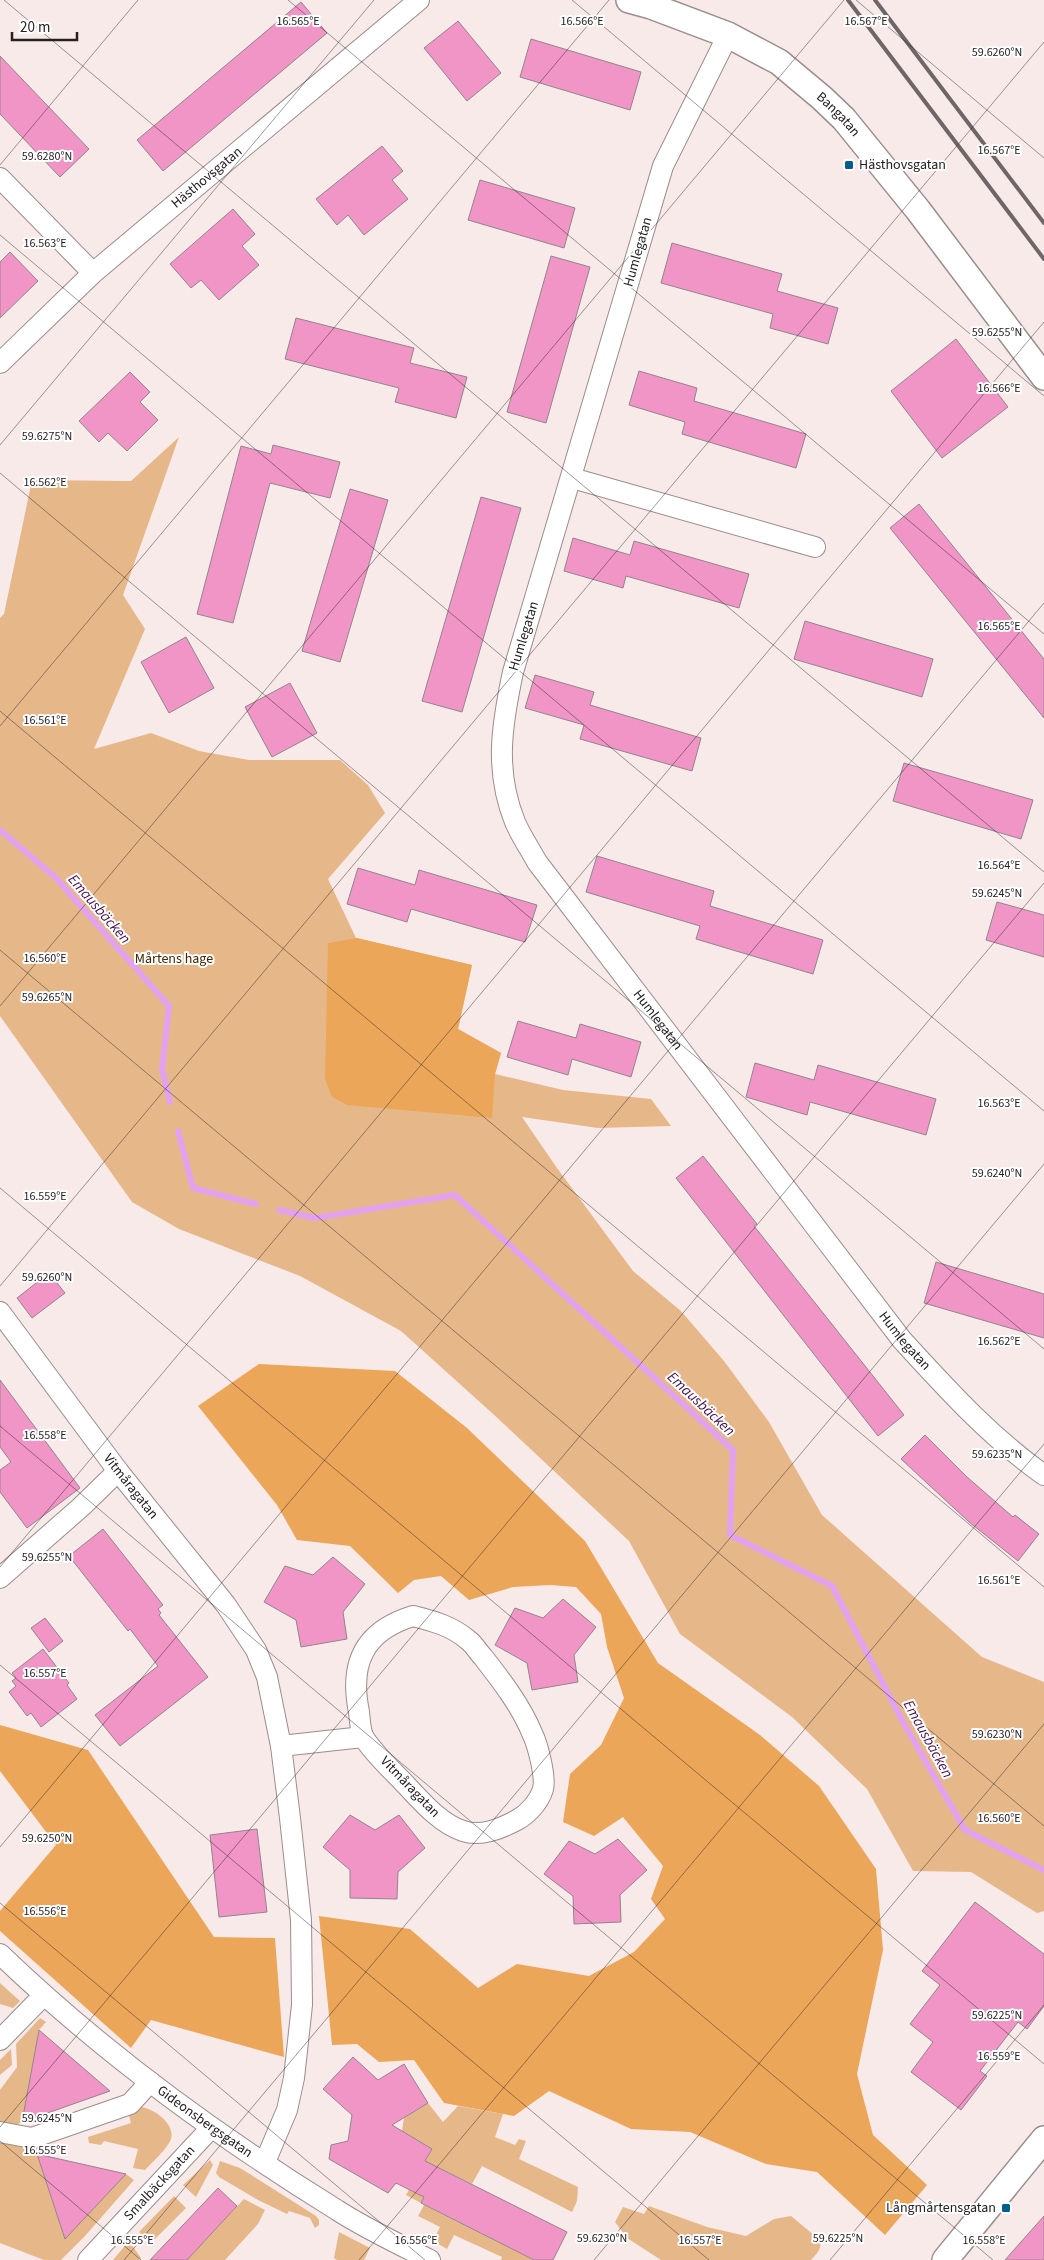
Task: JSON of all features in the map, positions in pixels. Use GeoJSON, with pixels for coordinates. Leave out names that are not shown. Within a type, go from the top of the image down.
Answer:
{"type":"FeatureCollection","features":[{"type":"Feature","properties":{"kind":"street","name":"Hästhovsgatan"},"geometry":{"type":"LineString","coordinates":[[0,363],[93,274],[419,0]]}},
{"type":"Feature","properties":{"kind":"street","name":"Bangatan"},"geometry":{"type":"LineString","coordinates":[[629,0],[651,6],[728,35],[779,62],[844,119],[918,210],[1044,378]]}},
{"type":"Feature","properties":{"kind":"street","name":"Humlegatan"},"geometry":{"type":"LineString","coordinates":[[728,35],[663,166],[513,672],[504,712],[500,742],[501,765],[515,823],[537,862],[902,1340],[963,1406],[1019,1457],[1044,1475]]}},
{"type":"Feature","properties":{"kind":"street"},"geometry":{"type":"LineString","coordinates":[[0,178],[93,274]]}},
{"type":"Feature","properties":{"kind":"street"},"geometry":{"type":"LineString","coordinates":[[572,478],[815,548]]}},
{"type":"Feature","properties":{"kind":"street","name":"Vitmåragatan"},"geometry":{"type":"LineString","coordinates":[[0,1312],[118,1471],[226,1605],[249,1638],[267,1677],[281,1746],[301,1920],[302,2005],[294,2078],[287,2110],[265,2162]]}},
{"type":"Feature","properties":{"kind":"street"},"geometry":{"type":"LineString","coordinates":[[0,1578],[118,1471]]}},
{"type":"Feature","properties":{"kind":"street","name":"Vitmåragatan"},"geometry":{"type":"LineString","coordinates":[[413,1616],[440,1623],[469,1640],[503,1682],[532,1733],[541,1764],[543,1787],[536,1804],[522,1817],[500,1829],[476,1833],[462,1831],[442,1820],[420,1800],[363,1737],[356,1698],[356,1668],[365,1650],[378,1634],[395,1622],[413,1616]]}},
{"type":"Feature","properties":{"kind":"street"},"geometry":{"type":"LineString","coordinates":[[281,1746],[363,1737]]}},
{"type":"Feature","properties":{"kind":"street","name":"Gideonsbergsgatan"},"geometry":{"type":"LineString","coordinates":[[0,1954],[44,1995],[150,2082],[211,2128],[338,2211],[430,2260]]}},
{"type":"Feature","properties":{"kind":"street"},"geometry":{"type":"LineString","coordinates":[[0,2040],[44,1995]]}},
{"type":"Feature","properties":{"kind":"street"},"geometry":{"type":"LineString","coordinates":[[0,2132],[32,2138],[130,2104],[150,2082]]}},
{"type":"Feature","properties":{"kind":"street","name":"Smalbäcksgatan"},"geometry":{"type":"LineString","coordinates":[[88,2260],[211,2128]]}},
{"type":"Feature","properties":{"kind":"street"},"geometry":{"type":"LineString","coordinates":[[945,2260],[1044,2139]]}},
{"type":"Feature","properties":{"kind":"green space","name":"Mårtens hage"},"geometry":{"type":"Polygon","coordinates":[[[179,437],[123,595],[145,629],[94,749],[151,733],[199,751],[249,760],[340,760],[368,785],[385,813],[328,879],[356,938],[472,965],[458,1029],[501,1053],[495,1074],[563,1090],[651,1099],[671,1126],[598,1128],[522,1117],[633,1271],[681,1311],[724,1361],[769,1422],[822,1515],[982,1657],[1044,1682],[1044,1911],[1037,1913],[971,1872],[913,1871],[867,1789],[792,1717],[680,1634],[629,1541],[401,1331],[300,1276],[179,1229],[132,1202],[0,1016],[0,618],[4,614],[32,480],[131,481],[179,437]]]}},
{"type":"Feature","properties":{"kind":"green space"},"geometry":{"type":"Polygon","coordinates":[[[0,1983],[20,2001],[13,2008],[0,2004],[0,1983]]]}},
{"type":"Feature","properties":{"kind":"green space"},"geometry":{"type":"Polygon","coordinates":[[[40,2018],[46,2022],[39,2030],[22,2122],[16,2125],[0,2122],[0,2090],[17,2067],[16,2044],[40,2018]]]}},
{"type":"Feature","properties":{"kind":"green space"},"geometry":{"type":"Polygon","coordinates":[[[11,2049],[12,2065],[0,2075],[0,2060],[11,2049]]]}},
{"type":"Feature","properties":{"kind":"green space"},"geometry":{"type":"Polygon","coordinates":[[[428,2103],[443,2122],[458,2106],[503,2114],[495,2137],[515,2145],[519,2139],[526,2141],[519,2159],[578,2187],[577,2201],[572,2212],[482,2166],[472,2184],[439,2168],[421,2203],[406,2195],[432,2149],[402,2131],[404,2118],[428,2103]]]}},
{"type":"Feature","properties":{"kind":"green space"},"geometry":{"type":"Polygon","coordinates":[[[139,2107],[158,2114],[171,2130],[169,2143],[145,2170],[133,2168],[138,2149],[104,2141],[101,2145],[89,2143],[88,2137],[131,2123],[128,2112],[139,2107]]]}},
{"type":"Feature","properties":{"kind":"green space"},"geometry":{"type":"Polygon","coordinates":[[[4,2140],[40,2148],[37,2154],[65,2238],[126,2174],[134,2180],[85,2236],[61,2260],[44,2260],[0,2243],[0,2143],[4,2140]]]}},
{"type":"Feature","properties":{"kind":"green space"},"geometry":{"type":"Polygon","coordinates":[[[210,2160],[213,2165],[196,2197],[183,2185],[210,2160]]]}},
{"type":"Feature","properties":{"kind":"green space"},"geometry":{"type":"Polygon","coordinates":[[[220,2161],[240,2168],[316,2216],[319,2220],[319,2225],[315,2228],[310,2218],[289,2211],[287,2214],[258,2200],[219,2177],[216,2173],[220,2161]]]}},
{"type":"Feature","properties":{"kind":"green space"},"geometry":{"type":"Polygon","coordinates":[[[174,2196],[186,2208],[150,2244],[139,2232],[174,2196]]]}},
{"type":"Feature","properties":{"kind":"green space"},"geometry":{"type":"Polygon","coordinates":[[[244,2199],[265,2210],[258,2224],[225,2260],[187,2260],[244,2199]]]}},
{"type":"Feature","properties":{"kind":"green space"},"geometry":{"type":"Polygon","coordinates":[[[424,2205],[534,2260],[501,2260],[502,2257],[454,2235],[447,2249],[433,2241],[440,2227],[418,2216],[424,2205]]]}},
{"type":"Feature","properties":{"kind":"green space"},"geometry":{"type":"Polygon","coordinates":[[[649,2206],[707,2227],[746,2236],[774,2219],[791,2216],[820,2240],[820,2249],[811,2260],[661,2260],[627,2238],[615,2222],[623,2207],[644,2214],[649,2206]]]}},
{"type":"Feature","properties":{"kind":"green space"},"geometry":{"type":"Polygon","coordinates":[[[339,2232],[370,2248],[364,2260],[337,2260],[334,2258],[339,2232]]]}},
{"type":"Feature","properties":{"kind":"green space"},"geometry":{"type":"Polygon","coordinates":[[[129,2241],[141,2258],[139,2260],[113,2260],[129,2241]]]}},
{"type":"Feature","properties":{"kind":"shaded area"},"geometry":{"type":"Polygon","coordinates":[[[357,938],[472,965],[458,1029],[501,1053],[495,1074],[492,1118],[347,1105],[332,1097],[325,1079],[328,943],[357,938]]]}},
{"type":"Feature","properties":{"kind":"shaded area"},"geometry":{"type":"Polygon","coordinates":[[[259,1364],[395,1371],[467,1428],[585,1541],[658,1663],[760,1735],[819,1786],[876,1869],[883,1950],[857,2074],[873,2135],[927,2185],[885,2235],[817,2172],[766,2164],[690,2132],[631,2129],[549,2091],[514,2116],[444,2103],[414,2060],[379,2062],[357,2044],[332,2045],[319,1916],[410,1929],[478,1988],[517,1964],[589,1976],[634,1952],[665,1919],[651,1899],[663,1866],[623,1817],[594,1836],[563,1822],[570,1774],[601,1745],[624,1698],[607,1647],[601,1614],[576,1587],[550,1585],[513,1587],[469,1600],[441,1576],[414,1580],[398,1593],[350,1546],[297,1540],[277,1505],[198,1406],[259,1364]]]}},
{"type":"Feature","properties":{"kind":"shaded area"},"geometry":{"type":"Polygon","coordinates":[[[0,1725],[88,1750],[214,1937],[275,1938],[284,2057],[151,2020],[131,2048],[0,1931],[0,1911],[56,1845],[0,1771],[0,1725]]]}},
{"type":"Feature","properties":{"kind":"building"},"geometry":{"type":"Polygon","coordinates":[[[301,2],[327,33],[163,171],[137,140],[301,2]]]}},
{"type":"Feature","properties":{"kind":"building"},"geometry":{"type":"Polygon","coordinates":[[[458,21],[501,73],[467,101],[424,48],[458,21]]]}},
{"type":"Feature","properties":{"kind":"building"},"geometry":{"type":"Polygon","coordinates":[[[531,39],[641,72],[630,110],[520,77],[531,39]]]}},
{"type":"Feature","properties":{"kind":"building"},"geometry":{"type":"Polygon","coordinates":[[[0,56],[89,149],[60,177],[0,114],[0,56]]]}},
{"type":"Feature","properties":{"kind":"building"},"geometry":{"type":"Polygon","coordinates":[[[382,146],[403,171],[392,180],[408,199],[364,235],[348,215],[337,225],[316,199],[382,146]]]}},
{"type":"Feature","properties":{"kind":"building"},"geometry":{"type":"Polygon","coordinates":[[[480,180],[575,208],[564,248],[468,220],[480,180]]]}},
{"type":"Feature","properties":{"kind":"building"},"geometry":{"type":"Polygon","coordinates":[[[233,209],[255,234],[242,246],[259,265],[219,300],[201,280],[191,288],[170,264],[233,209]]]}},
{"type":"Feature","properties":{"kind":"building"},"geometry":{"type":"Polygon","coordinates":[[[672,243],[782,274],[777,291],[838,308],[828,344],[770,328],[773,314],[661,283],[672,243]]]}},
{"type":"Feature","properties":{"kind":"building"},"geometry":{"type":"Polygon","coordinates":[[[10,252],[38,281],[0,318],[0,262],[10,252]]]}},
{"type":"Feature","properties":{"kind":"building"},"geometry":{"type":"Polygon","coordinates":[[[551,256],[590,267],[546,423],[507,412],[551,256]]]}},
{"type":"Feature","properties":{"kind":"building"},"geometry":{"type":"Polygon","coordinates":[[[296,318],[414,348],[410,363],[467,377],[456,418],[395,402],[399,388],[285,359],[296,318]]]}},
{"type":"Feature","properties":{"kind":"building"},"geometry":{"type":"Polygon","coordinates":[[[956,339],[1008,407],[942,458],[891,391],[956,339]]]}},
{"type":"Feature","properties":{"kind":"building"},"geometry":{"type":"Polygon","coordinates":[[[639,371],[697,388],[694,401],[806,434],[796,468],[682,434],[685,422],[629,405],[639,371]]]}},
{"type":"Feature","properties":{"kind":"building"},"geometry":{"type":"Polygon","coordinates":[[[130,372],[150,392],[140,402],[158,420],[127,451],[108,433],[99,442],[79,421],[130,372]]]}},
{"type":"Feature","properties":{"kind":"building"},"geometry":{"type":"Polygon","coordinates":[[[273,445],[340,462],[330,498],[270,483],[233,623],[197,614],[241,446],[271,454],[273,445]]]}},
{"type":"Feature","properties":{"kind":"building"},"geometry":{"type":"Polygon","coordinates":[[[350,489],[388,500],[340,662],[302,651],[350,489]]]}},
{"type":"Feature","properties":{"kind":"building"},"geometry":{"type":"Polygon","coordinates":[[[481,497],[521,508],[462,712],[422,701],[481,497]]]}},
{"type":"Feature","properties":{"kind":"building"},"geometry":{"type":"Polygon","coordinates":[[[919,504],[1044,659],[1044,718],[890,528],[919,504]]]}},
{"type":"Feature","properties":{"kind":"building"},"geometry":{"type":"Polygon","coordinates":[[[573,538],[630,555],[634,541],[749,574],[739,608],[626,576],[623,588],[564,571],[573,538]]]}},
{"type":"Feature","properties":{"kind":"building"},"geometry":{"type":"Polygon","coordinates":[[[805,621],[933,659],[922,697],[794,659],[805,621]]]}},
{"type":"Feature","properties":{"kind":"building"},"geometry":{"type":"Polygon","coordinates":[[[186,637],[214,688],[169,713],[141,662],[186,637]]]}},
{"type":"Feature","properties":{"kind":"building"},"geometry":{"type":"Polygon","coordinates":[[[535,675],[594,692],[590,705],[701,738],[692,771],[580,739],[584,725],[525,708],[535,675]]]}},
{"type":"Feature","properties":{"kind":"building"},"geometry":{"type":"Polygon","coordinates":[[[290,683],[317,733],[272,757],[245,707],[290,683]]]}},
{"type":"Feature","properties":{"kind":"building"},"geometry":{"type":"Polygon","coordinates":[[[904,763],[1033,800],[1021,839],[893,801],[904,763]]]}},
{"type":"Feature","properties":{"kind":"building"},"geometry":{"type":"Polygon","coordinates":[[[597,856],[714,891],[710,906],[823,940],[813,974],[696,939],[700,926],[586,892],[597,856]]]}},
{"type":"Feature","properties":{"kind":"building"},"geometry":{"type":"Polygon","coordinates":[[[358,868],[415,885],[419,870],[537,905],[525,942],[411,909],[407,922],[347,904],[358,868]]]}},
{"type":"Feature","properties":{"kind":"building"},"geometry":{"type":"Polygon","coordinates":[[[997,902],[1044,915],[1044,957],[986,940],[997,902]]]}},
{"type":"Feature","properties":{"kind":"building"},"geometry":{"type":"Polygon","coordinates":[[[518,1021],[576,1038],[580,1024],[641,1042],[631,1077],[572,1059],[568,1075],[507,1057],[518,1021]]]}},
{"type":"Feature","properties":{"kind":"building"},"geometry":{"type":"Polygon","coordinates":[[[755,1063],[814,1080],[818,1065],[936,1099],[926,1135],[810,1102],[807,1115],[746,1097],[755,1063]]]}},
{"type":"Feature","properties":{"kind":"building"},"geometry":{"type":"Polygon","coordinates":[[[703,1156],[757,1224],[754,1226],[904,1415],[878,1436],[676,1178],[703,1156]]]}},
{"type":"Feature","properties":{"kind":"building"},"geometry":{"type":"Polygon","coordinates":[[[936,1262],[1044,1294],[1044,1338],[924,1303],[936,1262]]]}},
{"type":"Feature","properties":{"kind":"building"},"geometry":{"type":"Polygon","coordinates":[[[49,1273],[65,1293],[32,1318],[17,1298],[49,1273]]]}},
{"type":"Feature","properties":{"kind":"building"},"geometry":{"type":"Polygon","coordinates":[[[0,1380],[80,1488],[27,1528],[0,1492],[0,1470],[11,1462],[0,1447],[0,1380]]]}},
{"type":"Feature","properties":{"kind":"building"},"geometry":{"type":"Polygon","coordinates":[[[925,1435],[967,1477],[1013,1517],[1015,1515],[1039,1534],[1018,1561],[969,1522],[901,1459],[925,1435]]]}},
{"type":"Feature","properties":{"kind":"building"},"geometry":{"type":"Polygon","coordinates":[[[103,1529],[163,1605],[158,1609],[161,1613],[159,1615],[208,1677],[120,1746],[95,1715],[158,1666],[130,1629],[128,1631],[69,1556],[103,1529]]]}},
{"type":"Feature","properties":{"kind":"building"},"geometry":{"type":"Polygon","coordinates":[[[333,1557],[365,1584],[343,1612],[347,1639],[301,1647],[296,1620],[264,1602],[285,1566],[313,1575],[333,1557]]]}},
{"type":"Feature","properties":{"kind":"building"},"geometry":{"type":"Polygon","coordinates":[[[563,1599],[596,1627],[574,1655],[578,1682],[532,1690],[527,1663],[495,1645],[515,1608],[543,1618],[563,1599]]]}},
{"type":"Feature","properties":{"kind":"building"},"geometry":{"type":"Polygon","coordinates":[[[45,1618],[63,1641],[49,1652],[31,1628],[45,1618]]]}},
{"type":"Feature","properties":{"kind":"building"},"geometry":{"type":"Polygon","coordinates":[[[43,1649],[69,1683],[67,1685],[77,1699],[41,1727],[31,1713],[27,1716],[9,1692],[16,1686],[12,1681],[16,1678],[12,1673],[43,1649]]]}},
{"type":"Feature","properties":{"kind":"building"},"geometry":{"type":"Polygon","coordinates":[[[350,1815],[375,1830],[399,1815],[425,1848],[398,1872],[397,1899],[350,1898],[350,1870],[323,1847],[350,1815]]]}},
{"type":"Feature","properties":{"kind":"building"},"geometry":{"type":"Polygon","coordinates":[[[257,1829],[267,1912],[219,1917],[210,1835],[257,1829]]]}},
{"type":"Feature","properties":{"kind":"building"},"geometry":{"type":"Polygon","coordinates":[[[618,1839],[647,1870],[620,1895],[621,1922],[574,1924],[573,1896],[544,1874],[569,1841],[595,1854],[618,1839]]]}},
{"type":"Feature","properties":{"kind":"building"},"geometry":{"type":"Polygon","coordinates":[[[975,1902],[1044,1954],[1044,2006],[1027,2029],[1018,2022],[980,2071],[987,2076],[961,2110],[911,2072],[933,2042],[910,2024],[940,1985],[922,1971],[975,1902]]]}},
{"type":"Feature","properties":{"kind":"building"},"geometry":{"type":"Polygon","coordinates":[[[39,2030],[110,2091],[22,2122],[39,2030]]]}},
{"type":"Feature","properties":{"kind":"building"},"geometry":{"type":"Polygon","coordinates":[[[353,2057],[378,2080],[404,2064],[428,2103],[392,2125],[432,2149],[425,2161],[567,2232],[553,2260],[534,2260],[421,2203],[424,2197],[396,2183],[388,2193],[329,2159],[331,2145],[348,2141],[352,2115],[323,2089],[353,2057]]]}},
{"type":"Feature","properties":{"kind":"building"},"geometry":{"type":"Polygon","coordinates":[[[37,2154],[126,2174],[65,2239],[37,2154]]]}},
{"type":"Feature","properties":{"kind":"building"},"geometry":{"type":"Polygon","coordinates":[[[218,2188],[237,2206],[187,2260],[150,2260],[218,2188]]]}},
{"type":"Feature","properties":{"kind":"building"},"geometry":{"type":"Polygon","coordinates":[[[1044,2216],[1044,2260],[1005,2260],[1044,2216]]]}},
{"type":"Feature","properties":{"kind":"waterway","name":"Emausbäcken"},"geometry":{"type":"LineString","coordinates":[[0,830],[55,877],[169,1006],[162,1069],[170,1102]]}},
{"type":"Feature","properties":{"kind":"waterway","name":"Emausbäcken"},"geometry":{"type":"LineString","coordinates":[[178,1131],[193,1188],[256,1204]]}},
{"type":"Feature","properties":{"kind":"waterway","name":"Emausbäcken"},"geometry":{"type":"LineString","coordinates":[[279,1210],[315,1218],[455,1195],[733,1450],[730,1535],[832,1586],[903,1722],[965,1830],[1044,1870]]}},
{"type":"Feature","properties":{"kind":"railway"},"geometry":{"type":"LineString","coordinates":[[848,0],[1044,259]]}},
{"type":"Feature","properties":{"kind":"railway"},"geometry":{"type":"LineString","coordinates":[[875,0],[1044,223]]}},
{"type":"Feature","properties":{"kind":"place","name":"Hästhovsgatan"},"geometry":{"type":"Point","coordinates":[849,165]}},
{"type":"Feature","properties":{"kind":"place","name":"Långmårtensgatan"},"geometry":{"type":"Point","coordinates":[1006,2208]}}]}
